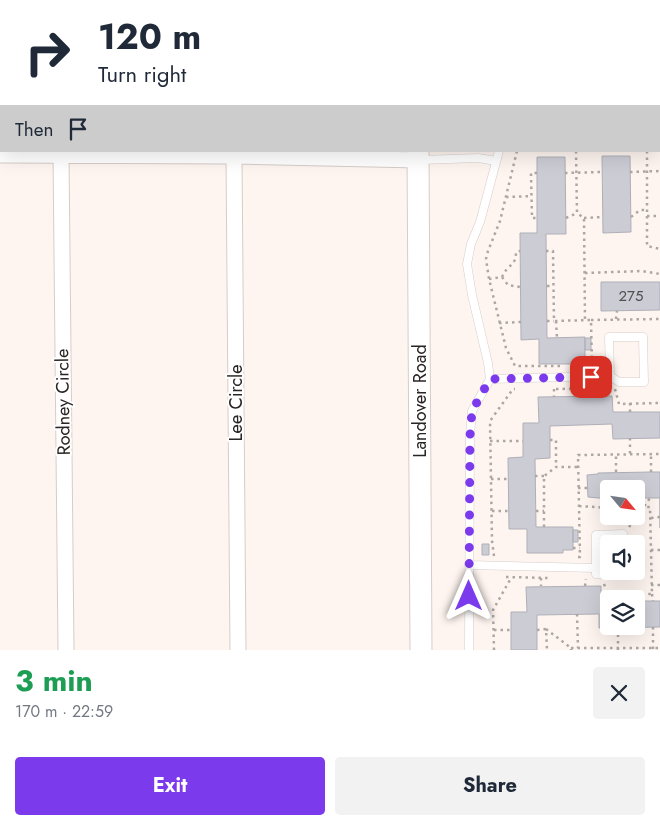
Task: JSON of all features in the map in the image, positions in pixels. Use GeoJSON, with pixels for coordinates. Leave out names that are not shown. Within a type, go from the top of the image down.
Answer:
{"type":"FeatureCollection","features":[{"type":"Feature","properties":{"kind":"street","name":"Rodney Circle"},"geometry":{"type":"LineString","coordinates":[[61,154],[66,650]]}},
{"type":"Feature","properties":{"kind":"street"},"geometry":{"type":"LineString","coordinates":[[0,155],[419,156]]}},
{"type":"Feature","properties":{"kind":"street","name":"Lee Circle"},"geometry":{"type":"LineString","coordinates":[[234,156],[238,650]]}},
{"type":"Feature","properties":{"kind":"street","name":"Landover Road"},"geometry":{"type":"LineString","coordinates":[[419,156],[421,650]]}},
{"type":"Feature","properties":{"kind":"lane"},"geometry":{"type":"LineString","coordinates":[[470,650],[470,436],[472,411],[490,379],[467,264],[498,152]]}},
{"type":"Feature","properties":{"kind":"lane"},"geometry":{"type":"LineString","coordinates":[[419,156],[478,158],[496,161]]}},
{"type":"Feature","properties":{"kind":"lane"},"geometry":{"type":"LineString","coordinates":[[490,379],[610,376],[619,382],[644,382],[643,337],[610,337],[610,376]]}},
{"type":"Feature","properties":{"kind":"lane"},"geometry":{"type":"LineString","coordinates":[[600,574],[596,574],[596,535],[623,534]]}},
{"type":"Feature","properties":{"kind":"lane"},"geometry":{"type":"LineString","coordinates":[[470,565],[596,568]]}},
{"type":"Feature","properties":{"kind":"path"},"geometry":{"type":"LineString","coordinates":[[518,152],[500,221],[488,251],[486,268],[506,348],[515,366],[564,366]]}},
{"type":"Feature","properties":{"kind":"path"},"geometry":{"type":"LineString","coordinates":[[576,152],[576,213]]}},
{"type":"Feature","properties":{"kind":"path"},"geometry":{"type":"LineString","coordinates":[[647,152],[647,246],[660,249]]}},
{"type":"Feature","properties":{"kind":"path"},"geometry":{"type":"LineString","coordinates":[[566,173],[602,172]]}},
{"type":"Feature","properties":{"kind":"path"},"geometry":{"type":"LineString","coordinates":[[630,172],[660,172]]}},
{"type":"Feature","properties":{"kind":"path"},"geometry":{"type":"LineString","coordinates":[[537,173],[531,173],[532,218],[537,218]]}},
{"type":"Feature","properties":{"kind":"path"},"geometry":{"type":"LineString","coordinates":[[506,197],[532,196]]}},
{"type":"Feature","properties":{"kind":"path"},"geometry":{"type":"LineString","coordinates":[[631,217],[640,210],[647,210]]}},
{"type":"Feature","properties":{"kind":"path"},"geometry":{"type":"LineString","coordinates":[[576,213],[584,218],[602,217]]}},
{"type":"Feature","properties":{"kind":"path"},"geometry":{"type":"LineString","coordinates":[[566,218],[576,213]]}},
{"type":"Feature","properties":{"kind":"path"},"geometry":{"type":"LineString","coordinates":[[647,216],[660,216]]}},
{"type":"Feature","properties":{"kind":"path"},"geometry":{"type":"LineString","coordinates":[[584,218],[585,320]]}},
{"type":"Feature","properties":{"kind":"path"},"geometry":{"type":"LineString","coordinates":[[502,277],[506,268],[516,260],[516,252],[520,251]]}},
{"type":"Feature","properties":{"kind":"path"},"geometry":{"type":"LineString","coordinates":[[546,251],[553,251],[556,338]]}},
{"type":"Feature","properties":{"kind":"path"},"geometry":{"type":"LineString","coordinates":[[585,272],[642,272],[660,274]]}},
{"type":"Feature","properties":{"kind":"path"},"geometry":{"type":"LineString","coordinates":[[489,279],[502,277]]}},
{"type":"Feature","properties":{"kind":"path"},"geometry":{"type":"LineString","coordinates":[[502,277],[508,286],[520,287]]}},
{"type":"Feature","properties":{"kind":"path"},"geometry":{"type":"LineString","coordinates":[[547,286],[553,286]]}},
{"type":"Feature","properties":{"kind":"path"},"geometry":{"type":"LineString","coordinates":[[616,311],[616,319]]}},
{"type":"Feature","properties":{"kind":"path"},"geometry":{"type":"LineString","coordinates":[[547,321],[660,318]]}},
{"type":"Feature","properties":{"kind":"path"},"geometry":{"type":"LineString","coordinates":[[583,366],[593,366],[590,320]]}},
{"type":"Feature","properties":{"kind":"path"},"geometry":{"type":"LineString","coordinates":[[500,322],[520,322]]}},
{"type":"Feature","properties":{"kind":"path"},"geometry":{"type":"LineString","coordinates":[[585,358],[592,358]]}},
{"type":"Feature","properties":{"kind":"path"},"geometry":{"type":"LineString","coordinates":[[546,389],[615,388],[619,404],[660,403]]}},
{"type":"Feature","properties":{"kind":"path"},"geometry":{"type":"LineString","coordinates":[[522,389],[513,389],[490,421],[493,566],[495,576],[550,578]]}},
{"type":"Feature","properties":{"kind":"path"},"geometry":{"type":"LineString","coordinates":[[554,389],[554,397]]}},
{"type":"Feature","properties":{"kind":"path"},"geometry":{"type":"LineString","coordinates":[[630,403],[630,412]]}},
{"type":"Feature","properties":{"kind":"path"},"geometry":{"type":"LineString","coordinates":[[630,438],[630,455]]}},
{"type":"Feature","properties":{"kind":"path"},"geometry":{"type":"LineString","coordinates":[[550,440],[556,440],[556,468]]}},
{"type":"Feature","properties":{"kind":"path"},"geometry":{"type":"LineString","coordinates":[[490,441],[523,441]]}},
{"type":"Feature","properties":{"kind":"path"},"geometry":{"type":"LineString","coordinates":[[651,454],[651,472]]}},
{"type":"Feature","properties":{"kind":"path"},"geometry":{"type":"LineString","coordinates":[[572,557],[580,557],[578,455],[660,454]]}},
{"type":"Feature","properties":{"kind":"path"},"geometry":{"type":"LineString","coordinates":[[616,455],[616,472]]}},
{"type":"Feature","properties":{"kind":"path"},"geometry":{"type":"LineString","coordinates":[[535,476],[544,476],[556,468],[578,467]]}},
{"type":"Feature","properties":{"kind":"path"},"geometry":{"type":"LineString","coordinates":[[544,476],[544,527]]}},
{"type":"Feature","properties":{"kind":"path"},"geometry":{"type":"LineString","coordinates":[[491,479],[508,479]]}},
{"type":"Feature","properties":{"kind":"path"},"geometry":{"type":"LineString","coordinates":[[578,488],[588,488]]}},
{"type":"Feature","properties":{"kind":"path"},"geometry":{"type":"LineString","coordinates":[[645,506],[650,498]]}},
{"type":"Feature","properties":{"kind":"path"},"geometry":{"type":"LineString","coordinates":[[579,506],[600,507]]}},
{"type":"Feature","properties":{"kind":"path"},"geometry":{"type":"LineString","coordinates":[[645,507],[650,507],[651,518],[652,601]]}},
{"type":"Feature","properties":{"kind":"path"},"geometry":{"type":"LineString","coordinates":[[492,511],[509,510]]}},
{"type":"Feature","properties":{"kind":"path"},"geometry":{"type":"LineString","coordinates":[[536,511],[544,511]]}},
{"type":"Feature","properties":{"kind":"path"},"geometry":{"type":"LineString","coordinates":[[651,518],[660,517]]}},
{"type":"Feature","properties":{"kind":"path"},"geometry":{"type":"LineString","coordinates":[[623,534],[630,525]]}},
{"type":"Feature","properties":{"kind":"path"},"geometry":{"type":"LineString","coordinates":[[573,548],[580,548]]}},
{"type":"Feature","properties":{"kind":"path"},"geometry":{"type":"LineString","coordinates":[[651,550],[660,550]]}},
{"type":"Feature","properties":{"kind":"path"},"geometry":{"type":"LineString","coordinates":[[580,577],[595,580]]}},
{"type":"Feature","properties":{"kind":"path"},"geometry":{"type":"LineString","coordinates":[[494,650],[493,610],[510,578]]}},
{"type":"Feature","properties":{"kind":"path"},"geometry":{"type":"LineString","coordinates":[[541,578],[541,586]]}},
{"type":"Feature","properties":{"kind":"path"},"geometry":{"type":"LineString","coordinates":[[585,586],[586,579]]}},
{"type":"Feature","properties":{"kind":"path"},"geometry":{"type":"LineString","coordinates":[[604,582],[606,590]]}},
{"type":"Feature","properties":{"kind":"path"},"geometry":{"type":"LineString","coordinates":[[652,585],[660,584]]}},
{"type":"Feature","properties":{"kind":"path"},"geometry":{"type":"LineString","coordinates":[[645,595],[652,594]]}},
{"type":"Feature","properties":{"kind":"path"},"geometry":{"type":"LineString","coordinates":[[577,614],[578,648]]}},
{"type":"Feature","properties":{"kind":"path"},"geometry":{"type":"LineString","coordinates":[[653,628],[653,649]]}},
{"type":"Feature","properties":{"kind":"path"},"geometry":{"type":"LineString","coordinates":[[537,630],[546,629],[571,649],[660,648]]}},
{"type":"Feature","properties":{"kind":"path"},"geometry":{"type":"LineString","coordinates":[[546,629],[546,650]]}},
{"type":"Feature","properties":{"kind":"path"},"geometry":{"type":"LineString","coordinates":[[494,630],[511,630]]}},
{"type":"Feature","properties":{"kind":"path"},"geometry":{"type":"LineString","coordinates":[[618,635],[618,649]]}},
{"type":"Feature","properties":{"kind":"building"},"geometry":{"type":"Polygon","coordinates":[[[602,156],[630,156],[631,232],[603,233],[602,156]]]}},
{"type":"Feature","properties":{"kind":"building"},"geometry":{"type":"Polygon","coordinates":[[[537,157],[565,157],[566,234],[546,234],[547,338],[585,337],[585,361],[575,361],[575,364],[539,364],[539,339],[521,340],[520,233],[537,233],[537,157]]]}},
{"type":"Feature","properties":{"kind":"building"},"geometry":{"type":"Polygon","coordinates":[[[601,282],[660,282],[660,310],[601,311],[601,282]]]}},
{"type":"Feature","properties":{"kind":"building"},"geometry":{"type":"Polygon","coordinates":[[[585,338],[591,338],[591,350],[585,350],[585,338]]]}},
{"type":"Feature","properties":{"kind":"building"},"geometry":{"type":"Polygon","coordinates":[[[612,396],[613,412],[660,412],[660,438],[613,439],[612,424],[550,426],[550,458],[535,459],[536,527],[573,527],[573,550],[563,550],[563,553],[527,553],[527,529],[509,529],[508,458],[523,457],[523,423],[539,423],[538,397],[612,396]]]}},
{"type":"Feature","properties":{"kind":"building"},"geometry":{"type":"Polygon","coordinates":[[[660,472],[660,498],[645,498],[645,480],[600,480],[600,498],[588,497],[587,475],[598,473],[660,472]]]}},
{"type":"Feature","properties":{"kind":"building"},"geometry":{"type":"Polygon","coordinates":[[[573,530],[578,530],[578,542],[573,542],[573,530]]]}},
{"type":"Feature","properties":{"kind":"building"},"geometry":{"type":"Polygon","coordinates":[[[482,544],[489,544],[489,555],[482,555],[482,544]]]}},
{"type":"Feature","properties":{"kind":"building"},"geometry":{"type":"Polygon","coordinates":[[[601,586],[600,628],[599,614],[537,615],[537,650],[511,650],[511,612],[527,612],[526,587],[601,586]]]}},
{"type":"Feature","properties":{"kind":"building"},"geometry":{"type":"Polygon","coordinates":[[[645,601],[660,601],[660,627],[645,627],[645,601]]]}},
{"type":"Feature","properties":{"kind":"route"},"geometry":{"type":"LineString","coordinates":[[469,596],[470,436],[472,411],[476,402],[490,379],[591,377]]}}]}
